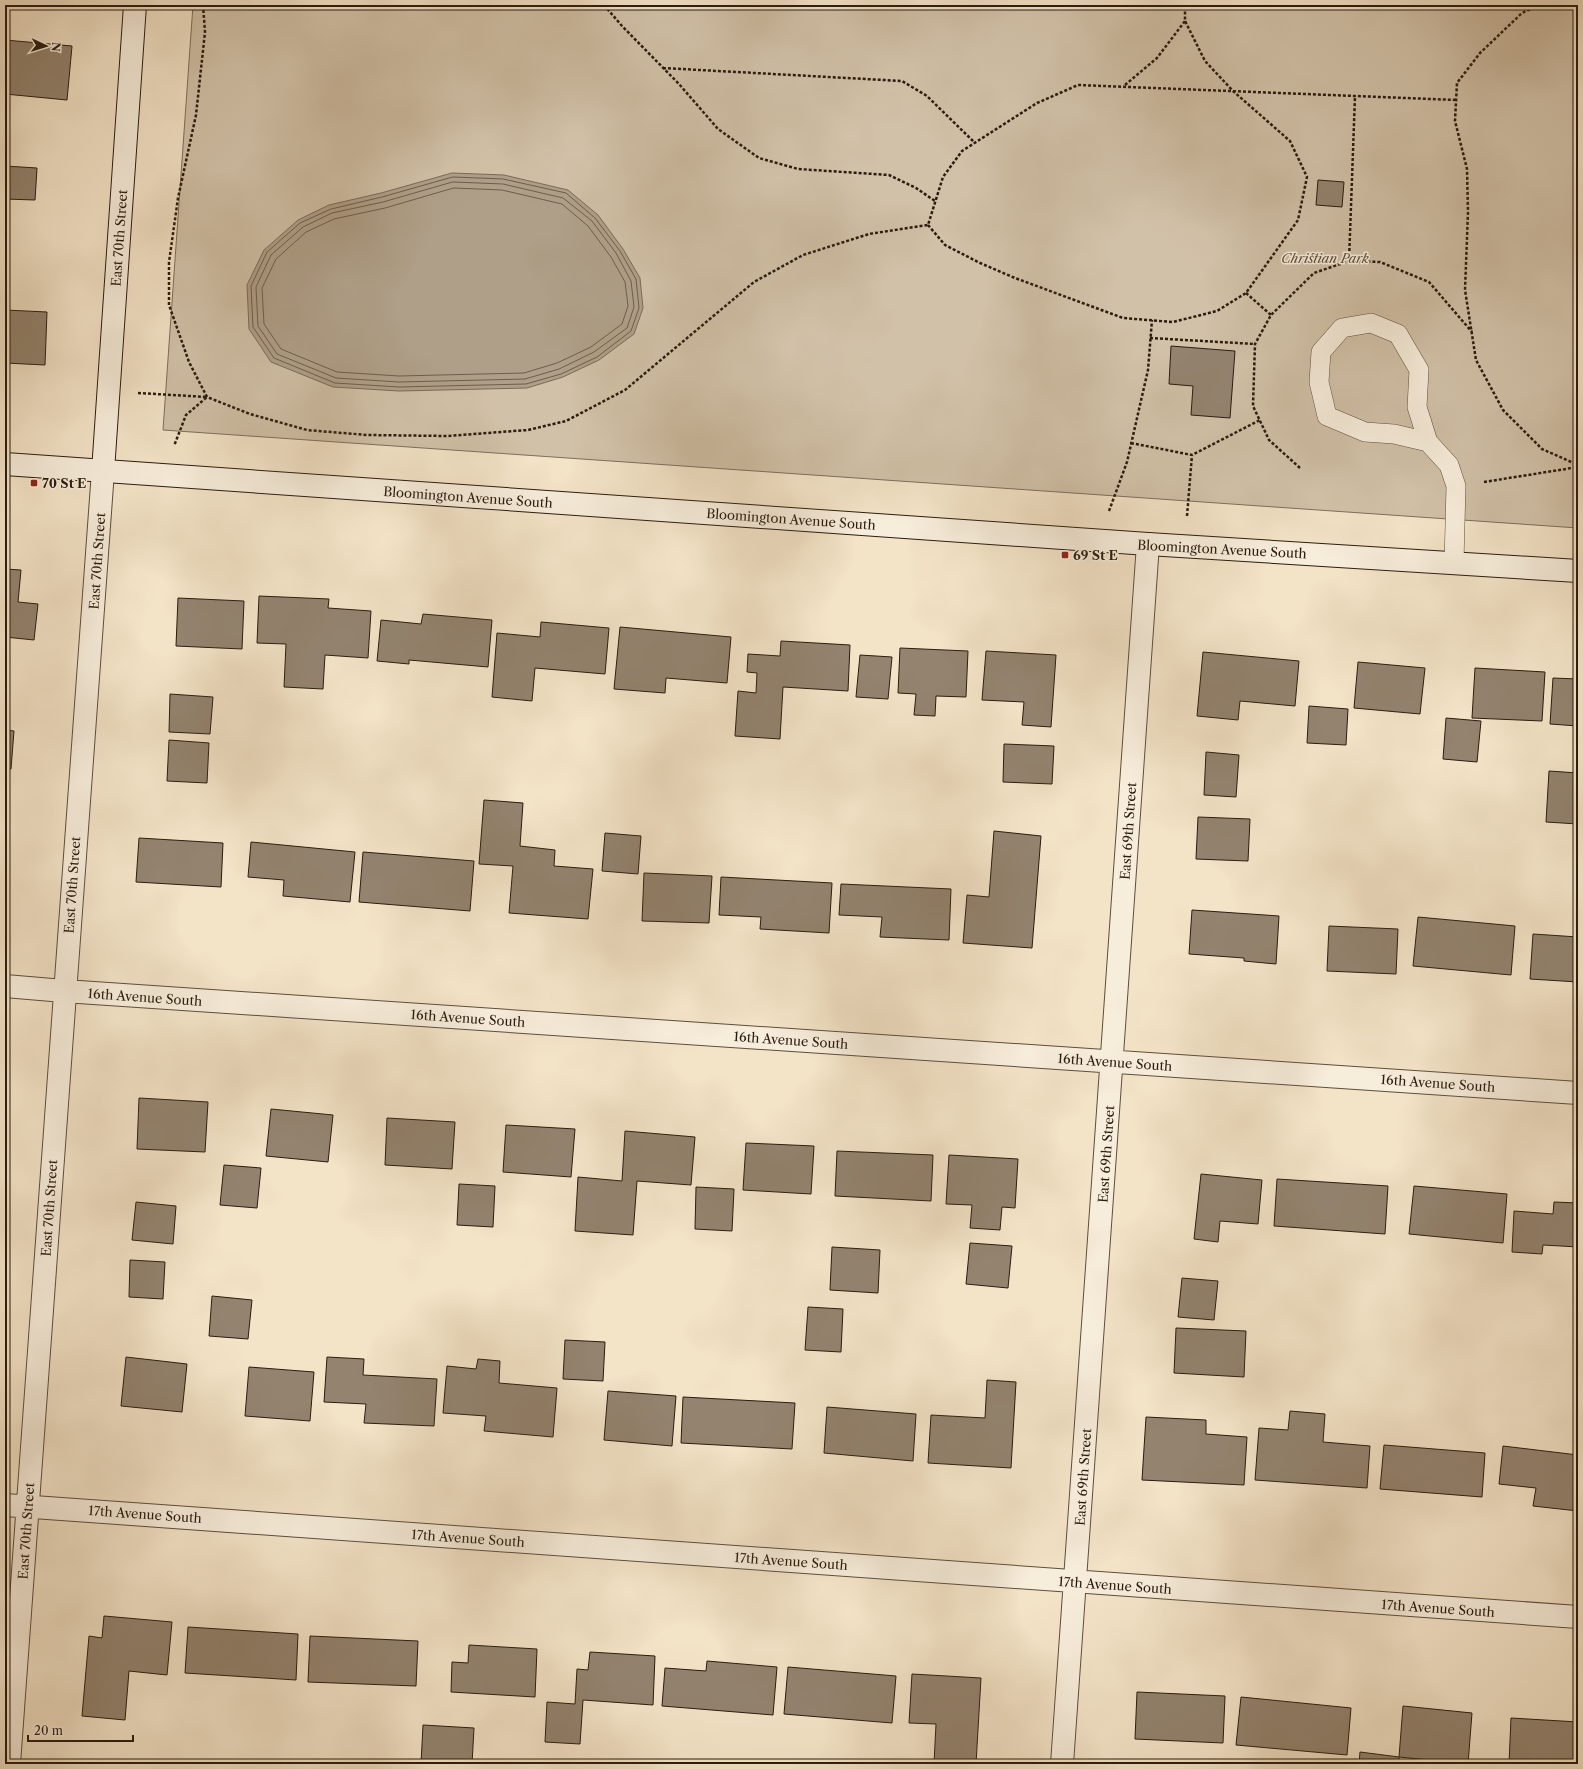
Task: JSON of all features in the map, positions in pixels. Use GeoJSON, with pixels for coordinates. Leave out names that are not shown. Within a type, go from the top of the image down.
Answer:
{"type":"FeatureCollection","features":[{"type":"Feature","properties":{"kind":"street","name":"East 70th Street"},"geometry":{"type":"LineString","coordinates":[[8,1764],[103,471],[135,5]]}},
{"type":"Feature","properties":{"kind":"street","name":"Bloomington Avenue South"},"geometry":{"type":"LineString","coordinates":[[5,464],[1184,547],[1454,562],[1578,571]]}},
{"type":"Feature","properties":{"kind":"street","name":"East 69th Street"},"geometry":{"type":"LineString","coordinates":[[1062,1764],[1148,544]]}},
{"type":"Feature","properties":{"kind":"street","name":"16th Avenue South"},"geometry":{"type":"LineString","coordinates":[[5,986],[64,992],[1578,1093]]}},
{"type":"Feature","properties":{"kind":"street","name":"17th Avenue South"},"geometry":{"type":"LineString","coordinates":[[5,1505],[1578,1617]]}},
{"type":"Feature","properties":{"kind":"lane"},"geometry":{"type":"LineString","coordinates":[[1428,442],[1394,434],[1365,432],[1327,416],[1318,382],[1321,352],[1342,328],[1371,323],[1398,334],[1419,370],[1417,407],[1428,442],[1449,465],[1456,486],[1454,562]]}},
{"type":"Feature","properties":{"kind":"path"},"geometry":{"type":"LineString","coordinates":[[203,5],[205,32],[196,115],[178,198],[169,262],[169,305],[189,362],[207,397]]}},
{"type":"Feature","properties":{"kind":"path"},"geometry":{"type":"LineString","coordinates":[[604,5],[718,129],[759,158],[798,169],[889,175],[916,188],[935,201]]}},
{"type":"Feature","properties":{"kind":"path"},"geometry":{"type":"LineString","coordinates":[[928,225],[945,245],[980,263],[1015,278],[1123,318],[1173,322],[1217,311],[1246,293],[1298,220],[1307,177],[1290,141],[1232,92],[1205,61],[1186,21],[1185,5]]}},
{"type":"Feature","properties":{"kind":"path"},"geometry":{"type":"LineString","coordinates":[[1539,5],[1522,13],[1480,53],[1457,83],[1455,121],[1466,169],[1468,212],[1465,290],[1476,360],[1503,410],[1542,449],[1578,466]]}},
{"type":"Feature","properties":{"kind":"path"},"geometry":{"type":"LineString","coordinates":[[1124,86],[1157,58],[1186,21]]}},
{"type":"Feature","properties":{"kind":"path"},"geometry":{"type":"LineString","coordinates":[[663,68],[902,81],[927,96],[974,142]]}},
{"type":"Feature","properties":{"kind":"path"},"geometry":{"type":"LineString","coordinates":[[928,225],[943,177],[962,151],[1037,103],[1078,85],[1456,100]]}},
{"type":"Feature","properties":{"kind":"path"},"geometry":{"type":"LineString","coordinates":[[1349,261],[1356,96]]}},
{"type":"Feature","properties":{"kind":"path"},"geometry":{"type":"LineString","coordinates":[[108,392],[207,397],[250,414],[306,430],[368,436],[447,436],[528,430],[566,421],[625,390],[754,282],[804,255],[869,234],[928,225]]}},
{"type":"Feature","properties":{"kind":"path"},"geometry":{"type":"LineString","coordinates":[[1246,293],[1271,315]]}},
{"type":"Feature","properties":{"kind":"path"},"geometry":{"type":"LineString","coordinates":[[1105,541],[1107,515],[1127,462],[1148,370],[1152,320]]}},
{"type":"Feature","properties":{"kind":"path"},"geometry":{"type":"LineString","coordinates":[[1150,338],[1255,344]]}},
{"type":"Feature","properties":{"kind":"path"},"geometry":{"type":"LineString","coordinates":[[174,446],[186,415],[207,397]]}},
{"type":"Feature","properties":{"kind":"path"},"geometry":{"type":"LineString","coordinates":[[1131,443],[1192,455],[1260,420]]}},
{"type":"Feature","properties":{"kind":"path"},"geometry":{"type":"LineString","coordinates":[[1184,547],[1192,455]]}},
{"type":"Feature","properties":{"kind":"path"},"geometry":{"type":"LineString","coordinates":[[1456,486],[1578,466]]}},
{"type":"Feature","properties":{"kind":"green space","name":"Christian Park"},"geometry":{"type":"Polygon","coordinates":[[[193,5],[1578,5],[1578,528],[163,430],[193,5]]]}},
{"type":"Feature","properties":{"kind":"water"},"geometry":{"type":"Polygon","coordinates":[[[452,173],[504,175],[568,190],[598,215],[623,249],[640,278],[643,308],[634,334],[599,360],[563,377],[527,388],[399,391],[333,387],[271,362],[249,329],[247,285],[264,250],[298,220],[329,205],[381,193],[452,173]]]}},
{"type":"Feature","properties":{"kind":"building"},"geometry":{"type":"Polygon","coordinates":[[[5,40],[72,46],[67,100],[5,94],[5,40]]]}},
{"type":"Feature","properties":{"kind":"building"},"geometry":{"type":"Polygon","coordinates":[[[5,166],[37,168],[35,200],[5,199],[5,166]]]}},
{"type":"Feature","properties":{"kind":"building"},"geometry":{"type":"Polygon","coordinates":[[[1318,180],[1344,182],[1342,207],[1316,205],[1318,180]]]}},
{"type":"Feature","properties":{"kind":"building"},"geometry":{"type":"Polygon","coordinates":[[[5,310],[47,312],[45,365],[5,363],[5,310]]]}},
{"type":"Feature","properties":{"kind":"building"},"geometry":{"type":"Polygon","coordinates":[[[1171,346],[1235,351],[1230,418],[1191,415],[1193,386],[1169,384],[1171,346]]]}},
{"type":"Feature","properties":{"kind":"building"},"geometry":{"type":"Polygon","coordinates":[[[5,569],[21,570],[18,602],[38,604],[34,640],[5,637],[5,569]]]}},
{"type":"Feature","properties":{"kind":"building"},"geometry":{"type":"Polygon","coordinates":[[[259,596],[329,599],[328,608],[371,611],[368,658],[325,655],[323,689],[284,687],[286,644],[257,643],[259,596]]]}},
{"type":"Feature","properties":{"kind":"building"},"geometry":{"type":"Polygon","coordinates":[[[178,598],[244,601],[242,649],[176,646],[178,598]]]}},
{"type":"Feature","properties":{"kind":"building"},"geometry":{"type":"Polygon","coordinates":[[[423,614],[492,620],[488,667],[409,660],[409,664],[377,661],[381,620],[421,624],[423,614]]]}},
{"type":"Feature","properties":{"kind":"building"},"geometry":{"type":"Polygon","coordinates":[[[541,622],[609,628],[605,674],[535,668],[532,701],[492,697],[497,633],[540,637],[541,622]]]}},
{"type":"Feature","properties":{"kind":"building"},"geometry":{"type":"Polygon","coordinates":[[[620,627],[731,637],[727,683],[666,678],[665,693],[614,689],[620,627]]]}},
{"type":"Feature","properties":{"kind":"building"},"geometry":{"type":"Polygon","coordinates":[[[781,641],[850,645],[848,691],[783,687],[780,739],[735,736],[738,691],[756,693],[757,673],[747,672],[748,654],[780,656],[781,641]]]}},
{"type":"Feature","properties":{"kind":"building"},"geometry":{"type":"Polygon","coordinates":[[[900,648],[968,651],[966,697],[936,696],[935,716],[914,715],[916,694],[898,693],[900,648]]]}},
{"type":"Feature","properties":{"kind":"building"},"geometry":{"type":"Polygon","coordinates":[[[986,651],[1056,655],[1051,727],[1022,725],[1024,702],[982,700],[986,651]]]}},
{"type":"Feature","properties":{"kind":"building"},"geometry":{"type":"Polygon","coordinates":[[[1203,652],[1299,661],[1295,706],[1240,701],[1238,720],[1197,716],[1203,652]]]}},
{"type":"Feature","properties":{"kind":"building"},"geometry":{"type":"Polygon","coordinates":[[[860,655],[892,657],[888,699],[856,697],[860,655]]]}},
{"type":"Feature","properties":{"kind":"building"},"geometry":{"type":"Polygon","coordinates":[[[1358,662],[1425,668],[1420,714],[1354,708],[1358,662]]]}},
{"type":"Feature","properties":{"kind":"building"},"geometry":{"type":"Polygon","coordinates":[[[1475,668],[1545,672],[1542,721],[1472,718],[1475,668]]]}},
{"type":"Feature","properties":{"kind":"building"},"geometry":{"type":"Polygon","coordinates":[[[5,678],[9,678],[5,718],[5,678]]]}},
{"type":"Feature","properties":{"kind":"building"},"geometry":{"type":"Polygon","coordinates":[[[1553,678],[1578,679],[1578,726],[1550,724],[1553,678]]]}},
{"type":"Feature","properties":{"kind":"building"},"geometry":{"type":"Polygon","coordinates":[[[170,694],[213,697],[210,734],[169,732],[170,694]]]}},
{"type":"Feature","properties":{"kind":"building"},"geometry":{"type":"Polygon","coordinates":[[[1309,706],[1348,709],[1346,745],[1307,743],[1309,706]]]}},
{"type":"Feature","properties":{"kind":"building"},"geometry":{"type":"Polygon","coordinates":[[[1446,718],[1481,721],[1477,762],[1443,759],[1446,718]]]}},
{"type":"Feature","properties":{"kind":"building"},"geometry":{"type":"Polygon","coordinates":[[[5,730],[14,731],[11,769],[5,769],[5,730]]]}},
{"type":"Feature","properties":{"kind":"building"},"geometry":{"type":"Polygon","coordinates":[[[169,740],[209,743],[207,783],[167,781],[169,740]]]}},
{"type":"Feature","properties":{"kind":"building"},"geometry":{"type":"Polygon","coordinates":[[[1004,744],[1054,746],[1052,784],[1003,782],[1004,744]]]}},
{"type":"Feature","properties":{"kind":"building"},"geometry":{"type":"Polygon","coordinates":[[[1206,752],[1239,755],[1236,797],[1204,795],[1206,752]]]}},
{"type":"Feature","properties":{"kind":"building"},"geometry":{"type":"Polygon","coordinates":[[[1549,771],[1578,773],[1578,824],[1546,822],[1549,771]]]}},
{"type":"Feature","properties":{"kind":"building"},"geometry":{"type":"Polygon","coordinates":[[[484,800],[523,803],[520,846],[555,850],[554,866],[593,869],[588,919],[509,913],[513,866],[479,864],[484,800]]]}},
{"type":"Feature","properties":{"kind":"building"},"geometry":{"type":"Polygon","coordinates":[[[1198,817],[1250,819],[1248,861],[1196,859],[1198,817]]]}},
{"type":"Feature","properties":{"kind":"building"},"geometry":{"type":"Polygon","coordinates":[[[994,831],[1041,836],[1032,948],[963,943],[967,895],[989,897],[994,831]]]}},
{"type":"Feature","properties":{"kind":"building"},"geometry":{"type":"Polygon","coordinates":[[[605,833],[641,836],[638,874],[602,871],[605,833]]]}},
{"type":"Feature","properties":{"kind":"building"},"geometry":{"type":"Polygon","coordinates":[[[5,834],[8,834],[5,869],[5,834]]]}},
{"type":"Feature","properties":{"kind":"building"},"geometry":{"type":"Polygon","coordinates":[[[139,838],[223,843],[221,887],[136,882],[139,838]]]}},
{"type":"Feature","properties":{"kind":"building"},"geometry":{"type":"Polygon","coordinates":[[[251,842],[355,852],[350,902],[283,896],[284,880],[248,877],[251,842]]]}},
{"type":"Feature","properties":{"kind":"building"},"geometry":{"type":"Polygon","coordinates":[[[363,852],[474,861],[470,911],[359,902],[363,852]]]}},
{"type":"Feature","properties":{"kind":"building"},"geometry":{"type":"Polygon","coordinates":[[[644,873],[712,876],[709,923],[642,921],[644,873]]]}},
{"type":"Feature","properties":{"kind":"building"},"geometry":{"type":"Polygon","coordinates":[[[721,877],[832,883],[829,933],[760,929],[761,917],[719,915],[721,877]]]}},
{"type":"Feature","properties":{"kind":"building"},"geometry":{"type":"Polygon","coordinates":[[[841,884],[951,889],[949,940],[880,937],[882,917],[839,915],[841,884]]]}},
{"type":"Feature","properties":{"kind":"building"},"geometry":{"type":"Polygon","coordinates":[[[1192,910],[1279,916],[1276,964],[1244,961],[1244,958],[1189,954],[1192,910]]]}},
{"type":"Feature","properties":{"kind":"building"},"geometry":{"type":"Polygon","coordinates":[[[1418,917],[1515,926],[1511,975],[1413,966],[1418,917]]]}},
{"type":"Feature","properties":{"kind":"building"},"geometry":{"type":"Polygon","coordinates":[[[1329,926],[1398,929],[1396,974],[1327,971],[1329,926]]]}},
{"type":"Feature","properties":{"kind":"building"},"geometry":{"type":"Polygon","coordinates":[[[1533,934],[1578,937],[1578,982],[1530,979],[1533,934]]]}},
{"type":"Feature","properties":{"kind":"building"},"geometry":{"type":"Polygon","coordinates":[[[139,1098],[208,1102],[205,1152],[137,1149],[139,1098]]]}},
{"type":"Feature","properties":{"kind":"building"},"geometry":{"type":"Polygon","coordinates":[[[271,1109],[333,1115],[328,1162],[266,1156],[271,1109]]]}},
{"type":"Feature","properties":{"kind":"building"},"geometry":{"type":"Polygon","coordinates":[[[387,1118],[455,1122],[452,1169],[385,1165],[387,1118]]]}},
{"type":"Feature","properties":{"kind":"building"},"geometry":{"type":"Polygon","coordinates":[[[506,1125],[575,1129],[571,1177],[503,1172],[506,1125]]]}},
{"type":"Feature","properties":{"kind":"building"},"geometry":{"type":"Polygon","coordinates":[[[625,1131],[695,1137],[691,1185],[637,1181],[633,1235],[575,1231],[578,1177],[622,1181],[625,1131]]]}},
{"type":"Feature","properties":{"kind":"building"},"geometry":{"type":"Polygon","coordinates":[[[746,1143],[814,1146],[811,1194],[743,1190],[746,1143]]]}},
{"type":"Feature","properties":{"kind":"building"},"geometry":{"type":"Polygon","coordinates":[[[837,1151],[933,1155],[931,1201],[835,1196],[837,1151]]]}},
{"type":"Feature","properties":{"kind":"building"},"geometry":{"type":"Polygon","coordinates":[[[949,1155],[1018,1159],[1015,1208],[1002,1207],[1000,1230],[970,1228],[972,1205],[946,1204],[949,1155]]]}},
{"type":"Feature","properties":{"kind":"building"},"geometry":{"type":"Polygon","coordinates":[[[224,1165],[261,1168],[257,1208],[220,1205],[224,1165]]]}},
{"type":"Feature","properties":{"kind":"building"},"geometry":{"type":"Polygon","coordinates":[[[1201,1174],[1262,1180],[1258,1224],[1220,1221],[1218,1242],[1194,1239],[1201,1174]]]}},
{"type":"Feature","properties":{"kind":"building"},"geometry":{"type":"Polygon","coordinates":[[[1277,1179],[1388,1186],[1385,1234],[1274,1226],[1277,1179]]]}},
{"type":"Feature","properties":{"kind":"building"},"geometry":{"type":"Polygon","coordinates":[[[459,1184],[495,1186],[493,1227],[457,1225],[459,1184]]]}},
{"type":"Feature","properties":{"kind":"building"},"geometry":{"type":"Polygon","coordinates":[[[1414,1186],[1507,1194],[1503,1243],[1409,1234],[1414,1186]]]}},
{"type":"Feature","properties":{"kind":"building"},"geometry":{"type":"Polygon","coordinates":[[[696,1187],[734,1189],[732,1231],[695,1229],[696,1187]]]}},
{"type":"Feature","properties":{"kind":"building"},"geometry":{"type":"Polygon","coordinates":[[[136,1202],[176,1206],[173,1244],[132,1240],[136,1202]]]}},
{"type":"Feature","properties":{"kind":"building"},"geometry":{"type":"Polygon","coordinates":[[[1554,1202],[1578,1203],[1578,1247],[1543,1245],[1542,1254],[1512,1252],[1514,1211],[1553,1214],[1554,1202]]]}},
{"type":"Feature","properties":{"kind":"building"},"geometry":{"type":"Polygon","coordinates":[[[970,1243],[1012,1246],[1008,1288],[966,1284],[970,1243]]]}},
{"type":"Feature","properties":{"kind":"building"},"geometry":{"type":"Polygon","coordinates":[[[832,1247],[880,1250],[878,1293],[830,1290],[832,1247]]]}},
{"type":"Feature","properties":{"kind":"building"},"geometry":{"type":"Polygon","coordinates":[[[130,1260],[165,1262],[163,1299],[129,1297],[130,1260]]]}},
{"type":"Feature","properties":{"kind":"building"},"geometry":{"type":"Polygon","coordinates":[[[1182,1278],[1218,1281],[1214,1320],[1178,1317],[1182,1278]]]}},
{"type":"Feature","properties":{"kind":"building"},"geometry":{"type":"Polygon","coordinates":[[[212,1296],[252,1300],[248,1339],[209,1336],[212,1296]]]}},
{"type":"Feature","properties":{"kind":"building"},"geometry":{"type":"Polygon","coordinates":[[[808,1307],[843,1309],[841,1352],[805,1350],[808,1307]]]}},
{"type":"Feature","properties":{"kind":"building"},"geometry":{"type":"Polygon","coordinates":[[[1176,1328],[1246,1331],[1244,1377],[1174,1373],[1176,1328]]]}},
{"type":"Feature","properties":{"kind":"building"},"geometry":{"type":"Polygon","coordinates":[[[565,1340],[605,1342],[603,1381],[563,1379],[565,1340]]]}},
{"type":"Feature","properties":{"kind":"building"},"geometry":{"type":"Polygon","coordinates":[[[126,1357],[187,1364],[182,1412],[121,1406],[126,1357]]]}},
{"type":"Feature","properties":{"kind":"building"},"geometry":{"type":"Polygon","coordinates":[[[327,1357],[364,1359],[363,1375],[437,1379],[434,1426],[364,1423],[366,1404],[324,1402],[327,1357]]]}},
{"type":"Feature","properties":{"kind":"building"},"geometry":{"type":"Polygon","coordinates":[[[478,1359],[500,1361],[499,1383],[557,1388],[553,1437],[484,1431],[486,1416],[443,1413],[447,1366],[476,1369],[478,1359]]]}},
{"type":"Feature","properties":{"kind":"building"},"geometry":{"type":"Polygon","coordinates":[[[249,1367],[314,1372],[310,1421],[245,1416],[249,1367]]]}},
{"type":"Feature","properties":{"kind":"building"},"geometry":{"type":"Polygon","coordinates":[[[987,1380],[1016,1382],[1011,1468],[928,1463],[931,1415],[985,1418],[987,1380]]]}},
{"type":"Feature","properties":{"kind":"building"},"geometry":{"type":"Polygon","coordinates":[[[608,1391],[676,1396],[672,1446],[604,1440],[608,1391]]]}},
{"type":"Feature","properties":{"kind":"building"},"geometry":{"type":"Polygon","coordinates":[[[683,1397],[795,1403],[792,1449],[681,1443],[683,1397]]]}},
{"type":"Feature","properties":{"kind":"building"},"geometry":{"type":"Polygon","coordinates":[[[827,1407],[916,1414],[913,1461],[824,1453],[827,1407]]]}},
{"type":"Feature","properties":{"kind":"building"},"geometry":{"type":"Polygon","coordinates":[[[1290,1411],[1325,1414],[1323,1442],[1370,1446],[1367,1488],[1255,1480],[1259,1428],[1288,1430],[1290,1411]]]}},
{"type":"Feature","properties":{"kind":"building"},"geometry":{"type":"Polygon","coordinates":[[[1146,1417],[1206,1420],[1206,1434],[1247,1437],[1244,1485],[1142,1480],[1146,1417]]]}},
{"type":"Feature","properties":{"kind":"building"},"geometry":{"type":"Polygon","coordinates":[[[1384,1445],[1485,1453],[1482,1497],[1380,1489],[1384,1445]]]}},
{"type":"Feature","properties":{"kind":"building"},"geometry":{"type":"Polygon","coordinates":[[[1503,1446],[1578,1455],[1578,1511],[1533,1506],[1536,1488],[1499,1484],[1503,1446]]]}},
{"type":"Feature","properties":{"kind":"building"},"geometry":{"type":"Polygon","coordinates":[[[104,1616],[172,1622],[167,1675],[129,1671],[125,1720],[82,1716],[89,1636],[102,1638],[104,1616]]]}},
{"type":"Feature","properties":{"kind":"building"},"geometry":{"type":"Polygon","coordinates":[[[188,1627],[298,1634],[296,1680],[185,1673],[188,1627]]]}},
{"type":"Feature","properties":{"kind":"building"},"geometry":{"type":"Polygon","coordinates":[[[310,1636],[418,1641],[416,1686],[308,1682],[310,1636]]]}},
{"type":"Feature","properties":{"kind":"building"},"geometry":{"type":"Polygon","coordinates":[[[469,1645],[537,1649],[535,1697],[451,1692],[452,1662],[468,1663],[469,1645]]]}},
{"type":"Feature","properties":{"kind":"building"},"geometry":{"type":"Polygon","coordinates":[[[590,1652],[655,1656],[653,1705],[583,1700],[580,1744],[545,1742],[547,1702],[575,1704],[577,1669],[588,1670],[590,1652]]]}},
{"type":"Feature","properties":{"kind":"building"},"geometry":{"type":"Polygon","coordinates":[[[707,1661],[777,1667],[773,1715],[662,1706],[665,1668],[706,1671],[707,1661]]]}},
{"type":"Feature","properties":{"kind":"building"},"geometry":{"type":"Polygon","coordinates":[[[788,1667],[896,1676],[892,1723],[784,1714],[788,1667]]]}},
{"type":"Feature","properties":{"kind":"building"},"geometry":{"type":"Polygon","coordinates":[[[912,1674],[981,1678],[976,1764],[934,1764],[936,1724],[909,1723],[912,1674]]]}},
{"type":"Feature","properties":{"kind":"building"},"geometry":{"type":"Polygon","coordinates":[[[1137,1692],[1225,1696],[1223,1743],[1135,1739],[1137,1692]]]}},
{"type":"Feature","properties":{"kind":"building"},"geometry":{"type":"Polygon","coordinates":[[[1241,1697],[1351,1708],[1347,1755],[1236,1745],[1241,1697]]]}},
{"type":"Feature","properties":{"kind":"building"},"geometry":{"type":"Polygon","coordinates":[[[1403,1706],[1472,1713],[1468,1764],[1399,1757],[1403,1706]]]}},
{"type":"Feature","properties":{"kind":"building"},"geometry":{"type":"Polygon","coordinates":[[[1511,1718],[1578,1722],[1578,1764],[1509,1764],[1511,1718]]]}},
{"type":"Feature","properties":{"kind":"building"},"geometry":{"type":"Polygon","coordinates":[[[423,1725],[474,1728],[472,1764],[421,1764],[423,1725]]]}},
{"type":"Feature","properties":{"kind":"building"},"geometry":{"type":"Polygon","coordinates":[[[1360,1752],[1399,1757],[1399,1764],[1359,1764],[1360,1752]]]}},
{"type":"Feature","properties":{"kind":"place","name":"70 St E"},"geometry":{"type":"Point","coordinates":[34,483]}},
{"type":"Feature","properties":{"kind":"place","name":"69 St E"},"geometry":{"type":"Point","coordinates":[1065,555]}}]}
